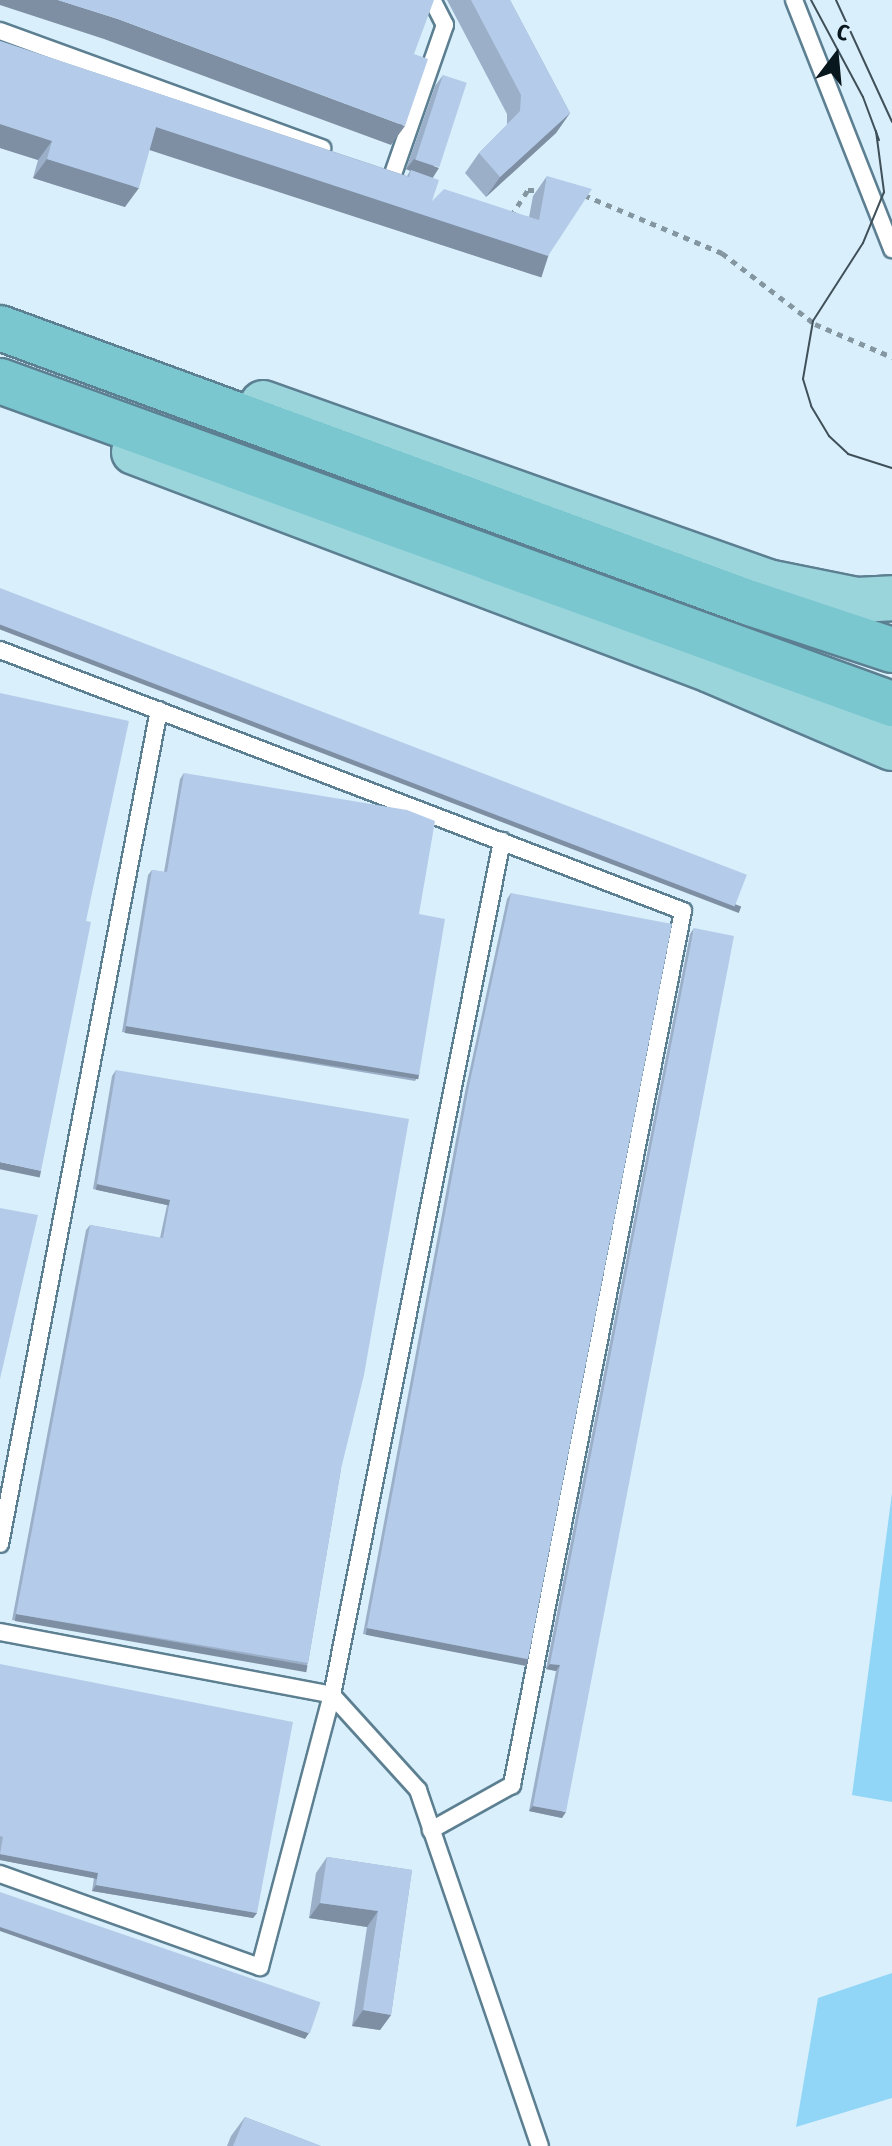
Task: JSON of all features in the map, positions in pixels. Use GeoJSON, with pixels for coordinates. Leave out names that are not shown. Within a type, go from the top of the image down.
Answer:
{"type":"FeatureCollection","features":[{"type":"Feature","properties":{"kind":"highway"},"geometry":{"type":"LineString","coordinates":[[17,333],[736,598],[892,650]]}},
{"type":"Feature","properties":{"kind":"highway"},"geometry":{"type":"LineString","coordinates":[[0,381],[892,704]]}},
{"type":"Feature","properties":{"kind":"main road"},"geometry":{"type":"LineString","coordinates":[[17,333],[222,389],[413,453],[768,582],[857,600],[892,598]]}},
{"type":"Feature","properties":{"kind":"main road"},"geometry":{"type":"LineString","coordinates":[[0,394],[133,452],[794,703],[892,748]]}},
{"type":"Feature","properties":{"kind":"lane"},"geometry":{"type":"LineString","coordinates":[[393,174],[445,25],[432,0]]}},
{"type":"Feature","properties":{"kind":"lane"},"geometry":{"type":"LineString","coordinates":[[794,0],[892,249]]}},
{"type":"Feature","properties":{"kind":"lane"},"geometry":{"type":"LineString","coordinates":[[0,31],[334,153]]}},
{"type":"Feature","properties":{"kind":"lane"},"geometry":{"type":"LineString","coordinates":[[0,650],[683,911],[512,1785],[431,1830]]}},
{"type":"Feature","properties":{"kind":"lane"},"geometry":{"type":"LineString","coordinates":[[0,1544],[159,710]]}},
{"type":"Feature","properties":{"kind":"lane"},"geometry":{"type":"LineString","coordinates":[[0,1874],[260,1967],[332,1695],[502,841]]}},
{"type":"Feature","properties":{"kind":"lane"},"geometry":{"type":"LineString","coordinates":[[0,1632],[332,1695],[418,1790],[540,2146]]}},
{"type":"Feature","properties":{"kind":"path"},"geometry":{"type":"LineString","coordinates":[[509,219],[528,190],[560,190]]}},
{"type":"Feature","properties":{"kind":"path"},"geometry":{"type":"LineString","coordinates":[[575,191],[722,253],[815,324],[892,357]]}},
{"type":"Feature","properties":{"kind":"shaded area"},"geometry":{"type":"Polygon","coordinates":[[[892,1493],[892,1802],[852,1795],[892,1493]]]}},
{"type":"Feature","properties":{"kind":"shaded area"},"geometry":{"type":"Polygon","coordinates":[[[892,1973],[892,2098],[796,2127],[818,1998],[892,1973]]]}},
{"type":"Feature","properties":{"kind":"building"},"geometry":{"type":"Polygon","coordinates":[[[58,0],[434,0],[414,54],[428,59],[405,126],[118,19],[58,0]]]}},
{"type":"Feature","properties":{"kind":"building"},"geometry":{"type":"Polygon","coordinates":[[[471,0],[510,0],[570,113],[500,177],[479,153],[520,111],[521,95],[471,0]]]}},
{"type":"Feature","properties":{"kind":"building"},"geometry":{"type":"Polygon","coordinates":[[[0,41],[409,177],[411,170],[439,180],[432,201],[444,189],[539,220],[547,176],[592,189],[548,256],[156,127],[139,188],[47,159],[52,141],[0,124],[0,41]]]}},
{"type":"Feature","properties":{"kind":"building"},"geometry":{"type":"Polygon","coordinates":[[[443,75],[467,83],[439,167],[415,160],[443,75]]]}},
{"type":"Feature","properties":{"kind":"building"},"geometry":{"type":"Polygon","coordinates":[[[0,588],[747,875],[735,906],[0,624],[0,588]]]}},
{"type":"Feature","properties":{"kind":"building"},"geometry":{"type":"Polygon","coordinates":[[[0,693],[129,721],[86,921],[91,922],[41,1171],[0,1162],[0,693]]]}},
{"type":"Feature","properties":{"kind":"building"},"geometry":{"type":"Polygon","coordinates":[[[184,773],[407,810],[435,821],[419,914],[445,919],[419,1075],[126,1026],[152,870],[167,872],[184,773]]]}},
{"type":"Feature","properties":{"kind":"building"},"geometry":{"type":"Polygon","coordinates":[[[511,893],[672,924],[528,1659],[367,1628],[469,1086],[511,893]]]}},
{"type":"Feature","properties":{"kind":"building"},"geometry":{"type":"Polygon","coordinates":[[[694,928],[734,936],[566,1812],[533,1806],[560,1665],[550,1664],[694,928]]]}},
{"type":"Feature","properties":{"kind":"building"},"geometry":{"type":"Polygon","coordinates":[[[116,1070],[409,1119],[364,1375],[341,1469],[308,1663],[16,1614],[90,1225],[163,1238],[170,1200],[97,1184],[116,1070]]]}},
{"type":"Feature","properties":{"kind":"building"},"geometry":{"type":"Polygon","coordinates":[[[0,1208],[38,1215],[0,1379],[0,1208]]]}},
{"type":"Feature","properties":{"kind":"building"},"geometry":{"type":"Polygon","coordinates":[[[0,1664],[293,1722],[257,1913],[96,1885],[98,1873],[0,1854],[3,1837],[0,1836],[0,1664]]]}},
{"type":"Feature","properties":{"kind":"building"},"geometry":{"type":"Polygon","coordinates":[[[327,1857],[412,1870],[391,2015],[363,2010],[378,1911],[320,1903],[327,1857]]]}},
{"type":"Feature","properties":{"kind":"building"},"geometry":{"type":"Polygon","coordinates":[[[0,1892],[321,2002],[310,2034],[0,1927],[0,1892]]]}},
{"type":"Feature","properties":{"kind":"building"},"geometry":{"type":"Polygon","coordinates":[[[245,2117],[321,2146],[233,2146],[245,2117]]]}},
{"type":"Feature","properties":{"kind":"tram line"},"geometry":{"type":"LineString","coordinates":[[811,0],[863,97],[879,140]]}},
{"type":"Feature","properties":{"kind":"tram line"},"geometry":{"type":"LineString","coordinates":[[836,0],[892,122]]}},
{"type":"Feature","properties":{"kind":"tram line"},"geometry":{"type":"LineString","coordinates":[[876,131],[884,192],[863,243],[813,321],[803,379],[811,406],[829,436],[848,454],[892,468]]}}]}
